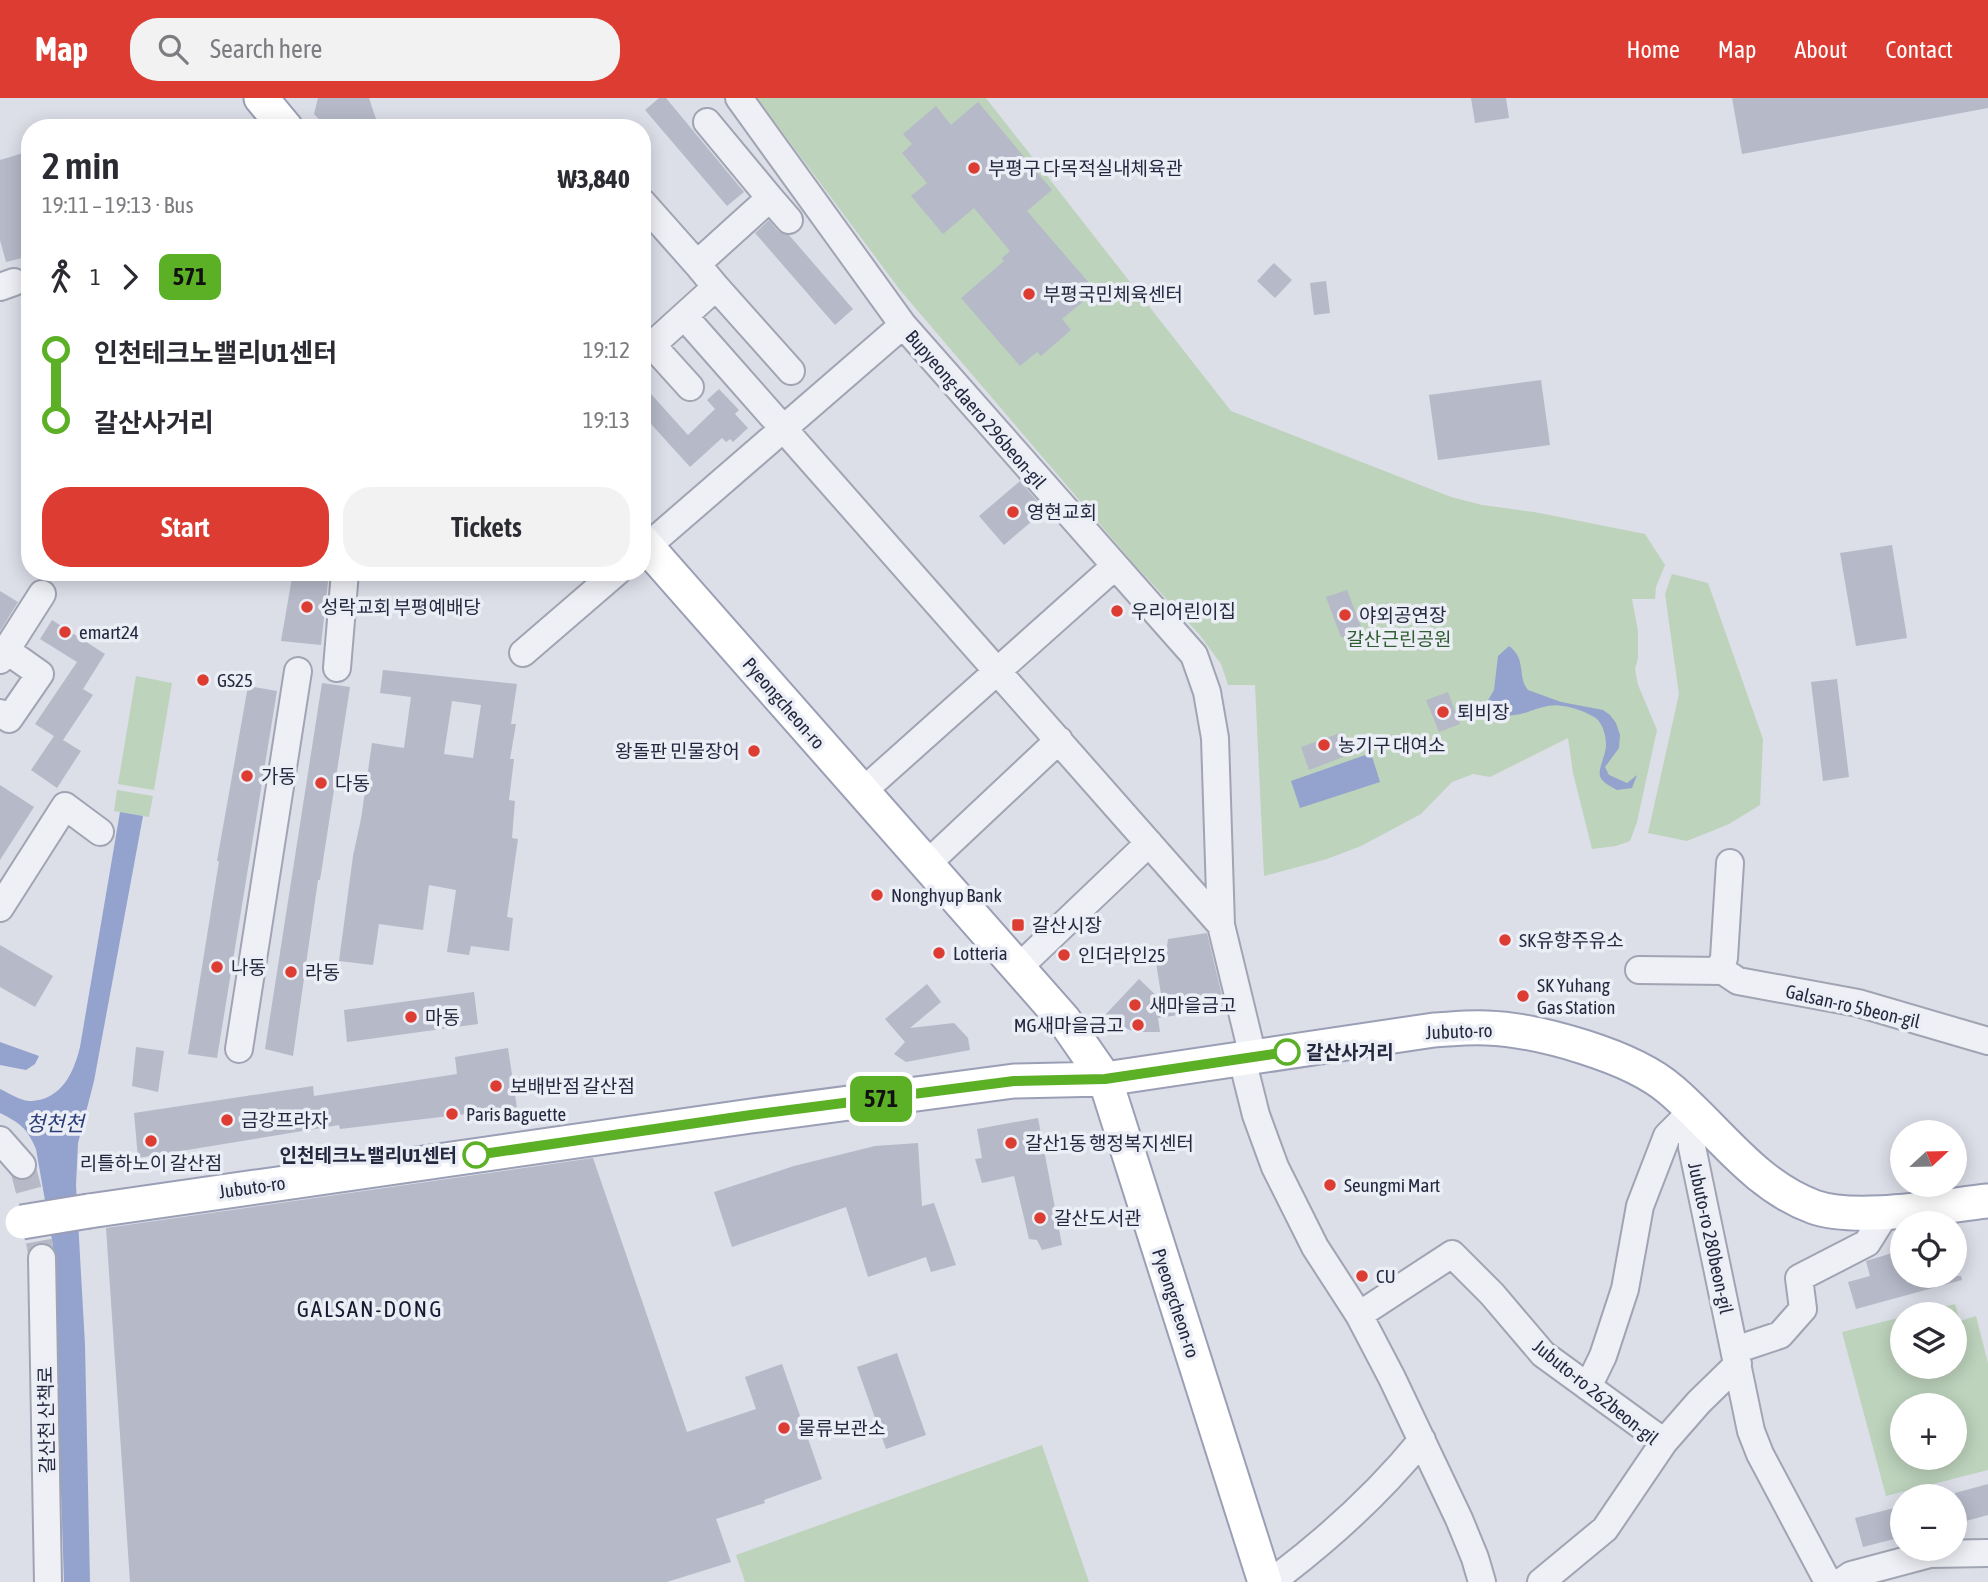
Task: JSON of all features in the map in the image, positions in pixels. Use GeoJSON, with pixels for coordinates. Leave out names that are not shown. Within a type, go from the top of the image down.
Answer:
{"type":"FeatureCollection","features":[{"type":"Feature","properties":{"kind":"main road"},"geometry":{"type":"LineString","coordinates":[[261,98],[278,119]]}},
{"type":"Feature","properties":{"kind":"main road","name":"Pyeongcheon-ro"},"geometry":{"type":"LineString","coordinates":[[651,554],[1064,1020],[1105,1079],[1265,1582]]}},
{"type":"Feature","properties":{"kind":"main road","name":"Jubuto-ro"},"geometry":{"type":"LineString","coordinates":[[11,1223],[751,1115],[1000,1083],[1105,1079],[1434,1030],[1488,1028],[1574,1044],[1640,1070],[1670,1089],[1739,1157],[1767,1180],[1794,1198],[1816,1208],[1840,1213],[1988,1201]]}},
{"type":"Feature","properties":{"kind":"street"},"geometry":{"type":"LineString","coordinates":[[278,98],[284,119]]}},
{"type":"Feature","properties":{"kind":"street","name":"Bupyeong-daero 296beon-gil"},"geometry":{"type":"LineString","coordinates":[[738,98],[903,325],[1194,655],[1207,692],[1214,738],[1221,925],[1248,1058]]}},
{"type":"Feature","properties":{"kind":"street"},"geometry":{"type":"LineString","coordinates":[[707,122],[789,220]]}},
{"type":"Feature","properties":{"kind":"street"},"geometry":{"type":"LineString","coordinates":[[697,264],[771,198]]}},
{"type":"Feature","properties":{"kind":"street"},"geometry":{"type":"LineString","coordinates":[[651,212],[790,371]]}},
{"type":"Feature","properties":{"kind":"street"},"geometry":{"type":"LineString","coordinates":[[690,387],[652,345],[716,287]]}},
{"type":"Feature","properties":{"kind":"street","name":"Bupyeong-daero 296beon-gil"},"geometry":{"type":"LineString","coordinates":[[684,316],[1221,925]]}},
{"type":"Feature","properties":{"kind":"street"},"geometry":{"type":"LineString","coordinates":[[651,540],[903,325]]}},
{"type":"Feature","properties":{"kind":"street"},"geometry":{"type":"LineString","coordinates":[[863,791],[1114,567]]}},
{"type":"Feature","properties":{"kind":"street"},"geometry":{"type":"LineString","coordinates":[[337,668],[344,581]]}},
{"type":"Feature","properties":{"kind":"street"},"geometry":{"type":"LineString","coordinates":[[523,653],[607,581]]}},
{"type":"Feature","properties":{"kind":"street"},"geometry":{"type":"LineString","coordinates":[[0,713],[9,719],[40,674],[3,655],[42,594]]}},
{"type":"Feature","properties":{"kind":"street"},"geometry":{"type":"LineString","coordinates":[[239,1049],[298,671]]}},
{"type":"Feature","properties":{"kind":"street"},"geometry":{"type":"LineString","coordinates":[[927,864],[1059,740]]}},
{"type":"Feature","properties":{"kind":"street"},"geometry":{"type":"LineString","coordinates":[[0,908],[65,806],[100,832]]}},
{"type":"Feature","properties":{"kind":"street"},"geometry":{"type":"LineString","coordinates":[[1018,968],[1149,843]]}},
{"type":"Feature","properties":{"kind":"street"},"geometry":{"type":"LineString","coordinates":[[1719,971],[1724,958],[1730,863]]}},
{"type":"Feature","properties":{"kind":"street","name":"Galsan-ro 5beon-gil"},"geometry":{"type":"LineString","coordinates":[[1639,970],[1723,971],[1738,981],[1858,1003],[1988,1041]]}},
{"type":"Feature","properties":{"kind":"street"},"geometry":{"type":"LineString","coordinates":[[1248,1058],[1256,1115],[1275,1167],[1315,1247],[1359,1315],[1422,1440],[1463,1529],[1482,1582]]}},
{"type":"Feature","properties":{"kind":"street"},"geometry":{"type":"LineString","coordinates":[[1587,1387],[1603,1356],[1625,1289],[1640,1206],[1667,1136],[1692,1111]]}},
{"type":"Feature","properties":{"kind":"street","name":"Jubuto-ro 280beon-gil"},"geometry":{"type":"LineString","coordinates":[[1692,1111],[1692,1147],[1751,1431],[1760,1454],[1828,1582]]}},
{"type":"Feature","properties":{"kind":"street"},"geometry":{"type":"LineString","coordinates":[[0,1140],[11,1159]]}},
{"type":"Feature","properties":{"kind":"street"},"geometry":{"type":"LineString","coordinates":[[1664,1442],[1736,1357],[1780,1335],[1802,1309],[1799,1278],[1867,1243],[1887,1211]]}},
{"type":"Feature","properties":{"kind":"street","name":"Jubuto-ro 262beon-gil"},"geometry":{"type":"LineString","coordinates":[[1359,1315],[1452,1254],[1492,1294],[1542,1354],[1664,1442],[1605,1529],[1541,1582]]}},
{"type":"Feature","properties":{"kind":"street","name":"갈산천 산책로"},"geometry":{"type":"LineString","coordinates":[[42,1258],[48,1582]]}},
{"type":"Feature","properties":{"kind":"street"},"geometry":{"type":"LineString","coordinates":[[1271,1582],[1303,1558],[1398,1469],[1422,1440]]}},
{"type":"Feature","properties":{"kind":"street"},"geometry":{"type":"LineString","coordinates":[[1841,1582],[1851,1575],[1930,1554],[1988,1553]]}},
{"type":"Feature","properties":{"kind":"green space","name":"갈산근린공원"},"geometry":{"type":"Polygon","coordinates":[[[757,98],[986,98],[1231,411],[1451,497],[1645,534],[1665,565],[1656,587],[1655,599],[1632,599],[1638,631],[1638,658],[1635,669],[1638,685],[1657,730],[1637,822],[1630,841],[1592,849],[1573,773],[1568,738],[1490,777],[1473,774],[1452,782],[1421,814],[1361,846],[1327,859],[1264,876],[1255,685],[1228,685],[1221,664],[1199,634],[1133,563],[900,290],[757,98]]]}},
{"type":"Feature","properties":{"kind":"green space"},"geometry":{"type":"Polygon","coordinates":[[[1672,574],[1708,583],[1763,739],[1760,805],[1729,824],[1687,841],[1648,833],[1679,694],[1665,594],[1672,574]]]}},
{"type":"Feature","properties":{"kind":"green space"},"geometry":{"type":"Polygon","coordinates":[[[136,676],[172,683],[154,790],[118,784],[136,676]]]}},
{"type":"Feature","properties":{"kind":"green space"},"geometry":{"type":"Polygon","coordinates":[[[117,790],[153,796],[149,817],[114,811],[117,790]]]}},
{"type":"Feature","properties":{"kind":"green space"},"geometry":{"type":"Polygon","coordinates":[[[1976,1316],[1988,1363],[1988,1470],[1933,1484],[1890,1484],[1890,1495],[1886,1496],[1842,1332],[1890,1320],[1890,1379],[1967,1379],[1967,1319],[1976,1316]]]}},
{"type":"Feature","properties":{"kind":"green space"},"geometry":{"type":"Polygon","coordinates":[[[1042,1445],[1089,1582],[745,1582],[736,1555],[1042,1445]]]}},
{"type":"Feature","properties":{"kind":"water"},"geometry":{"type":"Polygon","coordinates":[[[1509,646],[1518,657],[1528,690],[1561,702],[1603,710],[1610,715],[1620,735],[1619,748],[1605,767],[1609,775],[1627,783],[1637,775],[1632,788],[1617,790],[1601,779],[1605,738],[1600,723],[1591,715],[1553,705],[1518,715],[1499,714],[1489,709],[1487,702],[1494,690],[1498,656],[1509,646]]]}},
{"type":"Feature","properties":{"kind":"water"},"geometry":{"type":"Polygon","coordinates":[[[1371,753],[1380,782],[1300,808],[1291,781],[1371,753]]]}},
{"type":"Feature","properties":{"kind":"water","name":"청천천"},"geometry":{"type":"Polygon","coordinates":[[[120,812],[143,816],[94,1081],[78,1143],[76,1185],[85,1345],[90,1582],[64,1582],[53,1246],[36,1149],[22,1127],[0,1113],[0,1089],[24,1100],[42,1099],[59,1090],[74,1066],[80,1047],[120,812]]]}},
{"type":"Feature","properties":{"kind":"water"},"geometry":{"type":"Polygon","coordinates":[[[0,1042],[39,1056],[35,1064],[26,1070],[0,1065],[0,1042]]]}},
{"type":"Feature","properties":{"kind":"building"},"geometry":{"type":"Polygon","coordinates":[[[318,98],[369,98],[376,119],[319,119],[314,114],[318,98]]]}},
{"type":"Feature","properties":{"kind":"building"},"geometry":{"type":"Polygon","coordinates":[[[659,98],[666,98],[744,192],[727,206],[645,110],[659,98]]]}},
{"type":"Feature","properties":{"kind":"building"},"geometry":{"type":"Polygon","coordinates":[[[1471,98],[1506,98],[1509,118],[1475,123],[1471,98]]]}},
{"type":"Feature","properties":{"kind":"building"},"geometry":{"type":"Polygon","coordinates":[[[1732,98],[1988,98],[1988,108],[1742,154],[1732,98]]]}},
{"type":"Feature","properties":{"kind":"building"},"geometry":{"type":"Polygon","coordinates":[[[978,102],[1052,190],[1027,211],[1096,291],[1062,319],[1071,330],[1041,356],[1037,352],[1020,366],[961,298],[1004,261],[1002,258],[1010,251],[974,208],[943,234],[911,196],[927,183],[902,153],[912,144],[903,134],[936,106],[951,125],[978,102]]]}},
{"type":"Feature","properties":{"kind":"building"},"geometry":{"type":"Polygon","coordinates":[[[21,154],[21,258],[6,262],[0,240],[0,160],[21,154]]]}},
{"type":"Feature","properties":{"kind":"building"},"geometry":{"type":"Polygon","coordinates":[[[769,220],[778,231],[789,235],[853,309],[835,325],[755,233],[769,220]]]}},
{"type":"Feature","properties":{"kind":"building"},"geometry":{"type":"Polygon","coordinates":[[[1274,263],[1292,280],[1275,298],[1257,281],[1274,263]]]}},
{"type":"Feature","properties":{"kind":"building"},"geometry":{"type":"Polygon","coordinates":[[[1326,281],[1330,313],[1314,315],[1310,283],[1326,281]]]}},
{"type":"Feature","properties":{"kind":"building"},"geometry":{"type":"Polygon","coordinates":[[[1541,380],[1550,445],[1438,460],[1429,395],[1541,380]]]}},
{"type":"Feature","properties":{"kind":"building"},"geometry":{"type":"Polygon","coordinates":[[[719,389],[739,410],[735,414],[748,428],[733,442],[730,439],[726,442],[722,438],[690,467],[651,424],[651,394],[688,435],[715,409],[707,400],[719,389]]]}},
{"type":"Feature","properties":{"kind":"building","name":"영현교회"},"geometry":{"type":"Polygon","coordinates":[[[1020,481],[1045,510],[1004,545],[979,516],[1020,481]]]}},
{"type":"Feature","properties":{"kind":"building"},"geometry":{"type":"Polygon","coordinates":[[[1892,545],[1907,638],[1856,646],[1840,553],[1892,545]]]}},
{"type":"Feature","properties":{"kind":"building","name":"성락교회 부평예배당"},"geometry":{"type":"Polygon","coordinates":[[[291,581],[328,581],[321,645],[281,641],[291,581]]]}},
{"type":"Feature","properties":{"kind":"building","name":"야외공연장"},"geometry":{"type":"Polygon","coordinates":[[[1347,590],[1363,632],[1347,638],[1341,637],[1326,597],[1347,590]]]}},
{"type":"Feature","properties":{"kind":"building"},"geometry":{"type":"Polygon","coordinates":[[[0,591],[18,602],[0,631],[0,591]]]}},
{"type":"Feature","properties":{"kind":"building"},"geometry":{"type":"Polygon","coordinates":[[[52,620],[105,654],[83,689],[93,695],[63,740],[81,751],[57,788],[31,770],[54,736],[35,724],[77,662],[40,639],[52,620]]]}},
{"type":"Feature","properties":{"kind":"building"},"geometry":{"type":"Polygon","coordinates":[[[383,670],[517,684],[511,724],[516,724],[510,759],[514,759],[509,800],[515,801],[512,838],[518,839],[507,917],[513,918],[509,951],[471,946],[469,955],[447,952],[456,890],[429,885],[423,930],[379,924],[373,965],[339,961],[372,743],[404,748],[411,697],[380,693],[383,670]],[[452,701],[444,754],[473,758],[481,705],[452,701]]]}},
{"type":"Feature","properties":{"kind":"building"},"geometry":{"type":"Polygon","coordinates":[[[1837,679],[1849,777],[1823,781],[1811,682],[1837,679]]]}},
{"type":"Feature","properties":{"kind":"building"},"geometry":{"type":"Polygon","coordinates":[[[322,683],[350,687],[318,880],[293,1056],[265,1049],[322,683]]]}},
{"type":"Feature","properties":{"kind":"building"},"geometry":{"type":"Polygon","coordinates":[[[248,686],[277,691],[217,1058],[188,1054],[217,861],[248,686]]]}},
{"type":"Feature","properties":{"kind":"building","name":"퇴비장"},"geometry":{"type":"Polygon","coordinates":[[[1448,692],[1460,724],[1439,732],[1426,700],[1448,692]]]}},
{"type":"Feature","properties":{"kind":"building"},"geometry":{"type":"Polygon","coordinates":[[[1343,732],[1351,754],[1309,770],[1301,747],[1343,732]]]}},
{"type":"Feature","properties":{"kind":"building"},"geometry":{"type":"Polygon","coordinates":[[[0,785],[34,807],[0,860],[0,785]]]}},
{"type":"Feature","properties":{"kind":"building"},"geometry":{"type":"Polygon","coordinates":[[[1207,933],[1225,1008],[1158,1018],[1160,1032],[1135,1032],[1113,1023],[1105,1015],[1139,979],[1162,1001],[1154,949],[1167,947],[1168,939],[1207,933]]]}},
{"type":"Feature","properties":{"kind":"building"},"geometry":{"type":"Polygon","coordinates":[[[0,945],[53,976],[35,1007],[0,987],[0,945]]]}},
{"type":"Feature","properties":{"kind":"building"},"geometry":{"type":"Polygon","coordinates":[[[927,984],[941,1002],[910,1028],[954,1023],[968,1038],[970,1050],[906,1062],[894,1054],[905,1042],[885,1019],[927,984]]]}},
{"type":"Feature","properties":{"kind":"building","name":"마동"},"geometry":{"type":"Polygon","coordinates":[[[474,992],[478,1024],[347,1042],[344,1010],[474,992]]]}},
{"type":"Feature","properties":{"kind":"building"},"geometry":{"type":"Polygon","coordinates":[[[136,1047],[164,1051],[158,1092],[132,1086],[136,1047]]]}},
{"type":"Feature","properties":{"kind":"building"},"geometry":{"type":"Polygon","coordinates":[[[508,1048],[517,1108],[340,1129],[339,1125],[138,1158],[134,1113],[313,1086],[314,1096],[457,1074],[455,1057],[508,1048]]]}},
{"type":"Feature","properties":{"kind":"building"},"geometry":{"type":"Polygon","coordinates":[[[1038,1118],[1062,1245],[1042,1250],[1037,1240],[1029,1239],[1014,1176],[982,1183],[975,1159],[982,1158],[977,1129],[1038,1118]]]}},
{"type":"Feature","properties":{"kind":"building"},"geometry":{"type":"Polygon","coordinates":[[[918,1143],[922,1206],[934,1203],[956,1265],[931,1272],[926,1257],[868,1277],[846,1207],[732,1247],[714,1192],[794,1166],[875,1146],[918,1143]]]}},
{"type":"Feature","properties":{"kind":"building","name":"인천테크노밸리U1센터"},"geometry":{"type":"Polygon","coordinates":[[[593,1158],[687,1432],[756,1409],[745,1377],[782,1364],[822,1479],[764,1500],[765,1503],[716,1519],[731,1562],[667,1582],[130,1582],[106,1228],[593,1158]]]}},
{"type":"Feature","properties":{"kind":"building"},"geometry":{"type":"Polygon","coordinates":[[[1890,1254],[1890,1288],[1933,1288],[1856,1309],[1848,1282],[1870,1276],[1866,1261],[1890,1254]]]}},
{"type":"Feature","properties":{"kind":"building"},"geometry":{"type":"Polygon","coordinates":[[[897,1353],[926,1435],[886,1449],[857,1367],[897,1353]]]}},
{"type":"Feature","properties":{"kind":"building"},"geometry":{"type":"Polygon","coordinates":[[[1988,1484],[1988,1515],[1967,1521],[1967,1490],[1988,1484]]]}},
{"type":"Feature","properties":{"kind":"building"},"geometry":{"type":"Polygon","coordinates":[[[1890,1509],[1890,1540],[1863,1547],[1855,1518],[1890,1509]]]}},
{"type":"Feature","properties":{"kind":"tunnel"},"geometry":{"type":"LineString","coordinates":[[22,1165],[42,1258]]}},
{"type":"Feature","properties":{"kind":"bus line","name":"571"},"geometry":{"type":"LineString","coordinates":[[476,1155],[751,1115],[1014,1081],[1105,1079],[1287,1052]]}},
{"type":"Feature","properties":{"kind":"place","name":"부평구 다목적실내체육관"},"geometry":{"type":"Point","coordinates":[974,168]}},
{"type":"Feature","properties":{"kind":"place","name":"부평국민체육센터"},"geometry":{"type":"Point","coordinates":[1029,294]}},
{"type":"Feature","properties":{"kind":"place","name":"영현교회"},"geometry":{"type":"Point","coordinates":[1013,512]}},
{"type":"Feature","properties":{"kind":"place","name":"성락교회 부평예배당"},"geometry":{"type":"Point","coordinates":[307,607]}},
{"type":"Feature","properties":{"kind":"place","name":"우리어린이집"},"geometry":{"type":"Point","coordinates":[1117,611]}},
{"type":"Feature","properties":{"kind":"place","name":"야외공연장"},"geometry":{"type":"Point","coordinates":[1345,615]}},
{"type":"Feature","properties":{"kind":"place","name":"emart24"},"geometry":{"type":"Point","coordinates":[65,632]}},
{"type":"Feature","properties":{"kind":"place","name":"GS25"},"geometry":{"type":"Point","coordinates":[203,680]}},
{"type":"Feature","properties":{"kind":"place","name":"퇴비장"},"geometry":{"type":"Point","coordinates":[1443,712]}},
{"type":"Feature","properties":{"kind":"place","name":"농기구 대여소"},"geometry":{"type":"Point","coordinates":[1324,745]}},
{"type":"Feature","properties":{"kind":"place","name":"왕돌판 민물장어"},"geometry":{"type":"Point","coordinates":[754,751]}},
{"type":"Feature","properties":{"kind":"place","name":"가동"},"geometry":{"type":"Point","coordinates":[247,776]}},
{"type":"Feature","properties":{"kind":"place","name":"다동"},"geometry":{"type":"Point","coordinates":[321,783]}},
{"type":"Feature","properties":{"kind":"place","name":"Nonghyup Bank"},"geometry":{"type":"Point","coordinates":[877,895]}},
{"type":"Feature","properties":{"kind":"place","name":"갈산시장"},"geometry":{"type":"Point","coordinates":[1018,925]}},
{"type":"Feature","properties":{"kind":"place","name":"SK유향주유소"},"geometry":{"type":"Point","coordinates":[1505,940]}},
{"type":"Feature","properties":{"kind":"place","name":"Lotteria"},"geometry":{"type":"Point","coordinates":[939,953]}},
{"type":"Feature","properties":{"kind":"place","name":"인더라인25"},"geometry":{"type":"Point","coordinates":[1064,955]}},
{"type":"Feature","properties":{"kind":"place","name":"나동"},"geometry":{"type":"Point","coordinates":[217,967]}},
{"type":"Feature","properties":{"kind":"place","name":"라동"},"geometry":{"type":"Point","coordinates":[291,972]}},
{"type":"Feature","properties":{"kind":"place","name":"SK Yuhang Gas Station"},"geometry":{"type":"Point","coordinates":[1523,996]}},
{"type":"Feature","properties":{"kind":"place","name":"새마을금고"},"geometry":{"type":"Point","coordinates":[1135,1005]}},
{"type":"Feature","properties":{"kind":"place","name":"마동"},"geometry":{"type":"Point","coordinates":[411,1017]}},
{"type":"Feature","properties":{"kind":"place","name":"MG새마을금고"},"geometry":{"type":"Point","coordinates":[1138,1025]}},
{"type":"Feature","properties":{"kind":"place","name":"갈산사거리"},"geometry":{"type":"Point","coordinates":[1287,1052]}},
{"type":"Feature","properties":{"kind":"place","name":"보배반점 갈산점"},"geometry":{"type":"Point","coordinates":[496,1086]}},
{"type":"Feature","properties":{"kind":"place","name":"Paris Baguette"},"geometry":{"type":"Point","coordinates":[452,1114]}},
{"type":"Feature","properties":{"kind":"place","name":"금강프라자"},"geometry":{"type":"Point","coordinates":[227,1120]}},
{"type":"Feature","properties":{"kind":"place","name":"리틀하노이 갈산점"},"geometry":{"type":"Point","coordinates":[151,1141]}},
{"type":"Feature","properties":{"kind":"place","name":"갈산1동 행정복지센터"},"geometry":{"type":"Point","coordinates":[1011,1143]}},
{"type":"Feature","properties":{"kind":"place","name":"인천테크노밸리U1센터"},"geometry":{"type":"Point","coordinates":[476,1155]}},
{"type":"Feature","properties":{"kind":"place","name":"Seungmi Mart"},"geometry":{"type":"Point","coordinates":[1330,1185]}},
{"type":"Feature","properties":{"kind":"place","name":"갈산도서관"},"geometry":{"type":"Point","coordinates":[1040,1218]}},
{"type":"Feature","properties":{"kind":"place","name":"CU"},"geometry":{"type":"Point","coordinates":[1362,1276]}},
{"type":"Feature","properties":{"kind":"place","name":"물류보관소"},"geometry":{"type":"Point","coordinates":[784,1428]}},
{"type":"Feature","properties":{"kind":"district","name":"GALSAN-DONG"},"geometry":{"type":"Point","coordinates":[370,1309]}}]}
